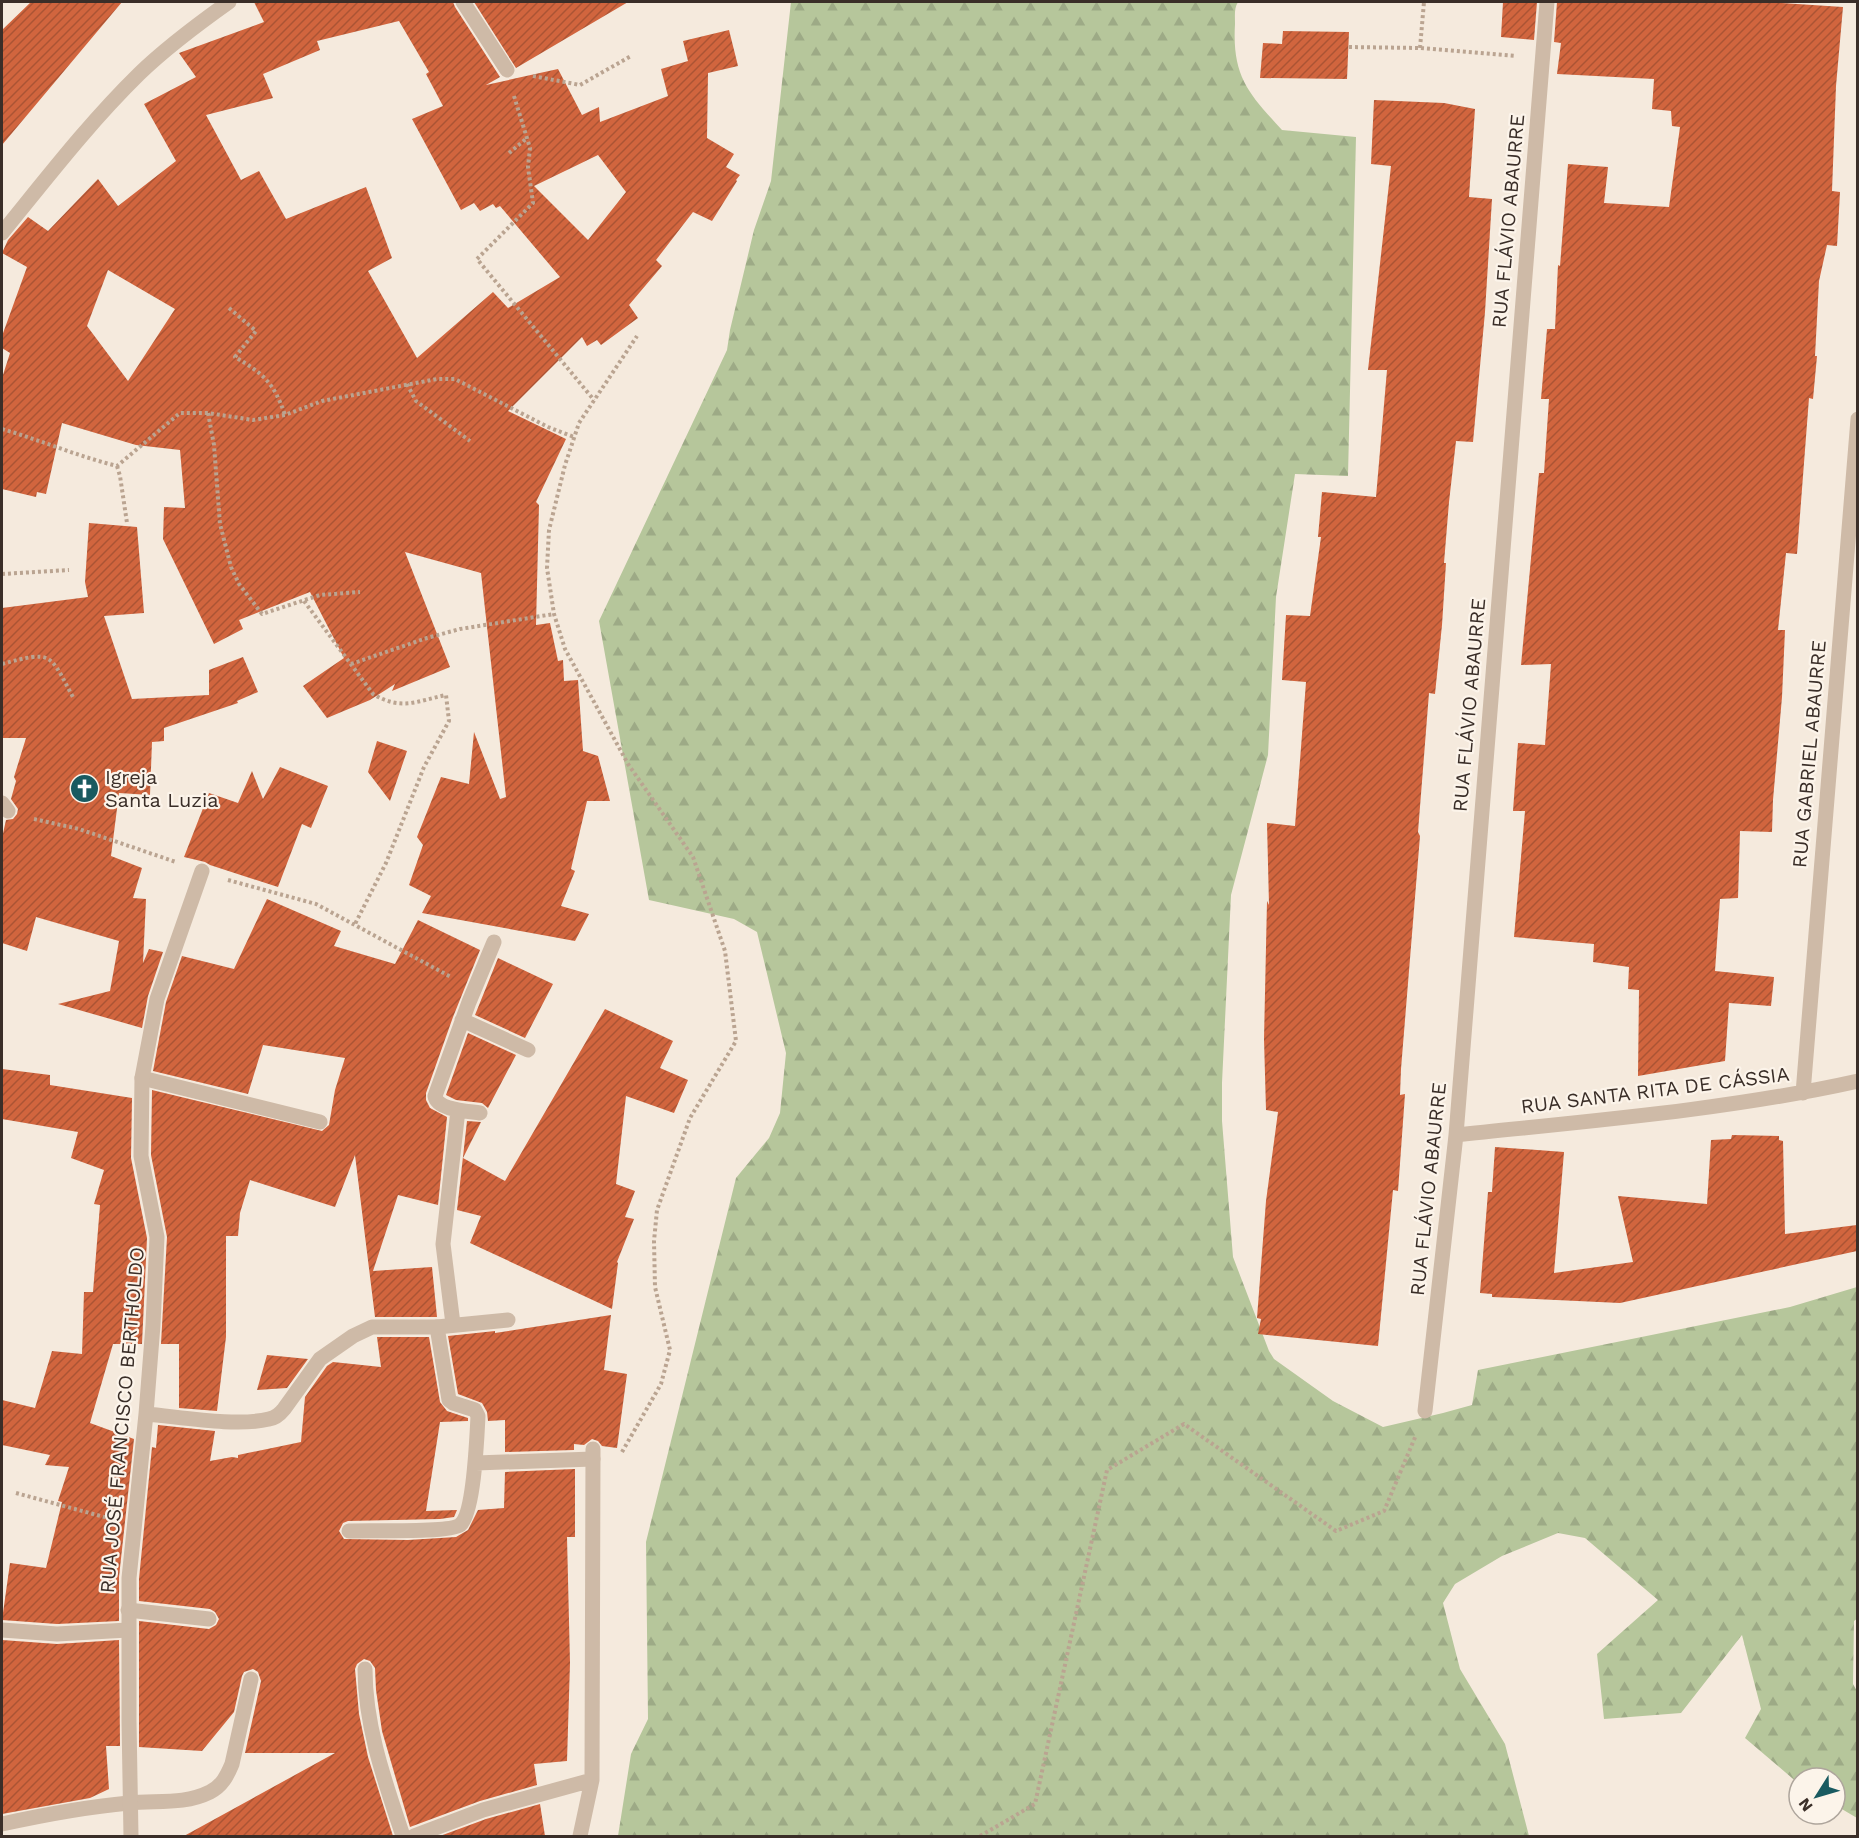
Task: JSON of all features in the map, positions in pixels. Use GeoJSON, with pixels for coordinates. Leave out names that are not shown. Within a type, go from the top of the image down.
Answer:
{"type":"FeatureCollection","features":[{"type":"Feature","properties":{"kind":"street"},"geometry":{"type":"LineString","coordinates":[[2,233],[91,124],[175,42],[228,2]]}},
{"type":"Feature","properties":{"kind":"street"},"geometry":{"type":"LineString","coordinates":[[463,2],[508,72]]}},
{"type":"Feature","properties":{"kind":"street","name":"RUA FLÁVIO ABAURRE"},"geometry":{"type":"LineString","coordinates":[[1425,1411],[1456,1135],[1547,2]]}},
{"type":"Feature","properties":{"kind":"street","name":"RUA GABRIEL ABAURRE"},"geometry":{"type":"LineString","coordinates":[[1803,1093],[1857,419]]}},
{"type":"Feature","properties":{"kind":"street","name":"RUA JOSÉ FRANCISCO BERTHOLDO"},"geometry":{"type":"LineString","coordinates":[[131,1836],[129,1578],[146,1414],[157,1237],[141,1156],[142,1078],[157,999],[202,871]]}},
{"type":"Feature","properties":{"kind":"street"},"geometry":{"type":"LineString","coordinates":[[480,1113],[439,1104],[435,1096],[462,1020],[494,942]]}},
{"type":"Feature","properties":{"kind":"street"},"geometry":{"type":"LineString","coordinates":[[462,1020],[528,1050]]}},
{"type":"Feature","properties":{"kind":"street"},"geometry":{"type":"LineString","coordinates":[[142,1078],[320,1122]]}},
{"type":"Feature","properties":{"kind":"street","name":"RUA SANTA RITA DE CÁSSIA"},"geometry":{"type":"LineString","coordinates":[[1456,1135],[1613,1119],[1803,1093],[1857,1081]]}},
{"type":"Feature","properties":{"kind":"street"},"geometry":{"type":"LineString","coordinates":[[453,1324],[443,1244],[458,1110]]}},
{"type":"Feature","properties":{"kind":"street"},"geometry":{"type":"LineString","coordinates":[[146,1414],[243,1422],[270,1419],[279,1415],[320,1359],[372,1327],[437,1326],[508,1320]]}},
{"type":"Feature","properties":{"kind":"street"},"geometry":{"type":"LineString","coordinates":[[350,1530],[427,1530],[456,1527],[465,1518],[476,1463],[478,1416],[475,1410],[449,1400],[437,1326]]}},
{"type":"Feature","properties":{"kind":"street"},"geometry":{"type":"LineString","coordinates":[[476,1463],[593,1454],[592,1780],[580,1836]]}},
{"type":"Feature","properties":{"kind":"street"},"geometry":{"type":"LineString","coordinates":[[128,1610],[209,1619]]}},
{"type":"Feature","properties":{"kind":"street"},"geometry":{"type":"LineString","coordinates":[[2,1630],[57,1634],[128,1630]]}},
{"type":"Feature","properties":{"kind":"street"},"geometry":{"type":"LineString","coordinates":[[365,1669],[367,1703],[374,1743],[403,1836]]}},
{"type":"Feature","properties":{"kind":"street"},"geometry":{"type":"LineString","coordinates":[[2,1824],[58,1813],[131,1803],[177,1802],[219,1786],[232,1764],[251,1679]]}},
{"type":"Feature","properties":{"kind":"street"},"geometry":{"type":"LineString","coordinates":[[414,1836],[483,1810],[592,1780]]}},
{"type":"Feature","properties":{"kind":"path"},"geometry":{"type":"LineString","coordinates":[[1420,48],[1424,2]]}},
{"type":"Feature","properties":{"kind":"path"},"geometry":{"type":"LineString","coordinates":[[1349,47],[1420,48],[1542,58]]}},
{"type":"Feature","properties":{"kind":"path"},"geometry":{"type":"LineString","coordinates":[[594,400],[477,259],[533,203],[528,167],[530,148],[508,72],[580,85],[632,56]]}},
{"type":"Feature","properties":{"kind":"path"},"geometry":{"type":"LineString","coordinates":[[509,153],[526,139]]}},
{"type":"Feature","properties":{"kind":"path"},"geometry":{"type":"LineString","coordinates":[[230,308],[256,331],[235,357],[264,376],[278,396],[285,415]]}},
{"type":"Feature","properties":{"kind":"path"},"geometry":{"type":"LineString","coordinates":[[593,1481],[608,1470],[619,1457],[652,1401],[666,1367],[670,1350],[655,1287],[654,1241],[657,1210],[690,1118],[736,1041],[725,951],[693,857],[628,764],[565,649],[554,614],[547,568],[549,530],[565,465],[579,423],[637,336]]}},
{"type":"Feature","properties":{"kind":"path"},"geometry":{"type":"LineString","coordinates":[[117,466],[180,413],[208,413],[253,420],[285,415],[322,401],[437,379],[455,379],[548,427],[574,437]]}},
{"type":"Feature","properties":{"kind":"path"},"geometry":{"type":"LineString","coordinates":[[407,384],[416,401],[470,441]]}},
{"type":"Feature","properties":{"kind":"path"},"geometry":{"type":"LineString","coordinates":[[208,413],[214,444],[220,524],[231,567],[239,584],[262,614],[320,595],[360,592]]}},
{"type":"Feature","properties":{"kind":"path"},"geometry":{"type":"LineString","coordinates":[[2,429],[117,466]]}},
{"type":"Feature","properties":{"kind":"path"},"geometry":{"type":"LineString","coordinates":[[117,466],[127,523]]}},
{"type":"Feature","properties":{"kind":"path"},"geometry":{"type":"LineString","coordinates":[[2,574],[69,570]]}},
{"type":"Feature","properties":{"kind":"path"},"geometry":{"type":"LineString","coordinates":[[304,601],[373,694],[387,702],[407,704],[446,695],[449,721],[423,767],[386,863],[354,926]]}},
{"type":"Feature","properties":{"kind":"path"},"geometry":{"type":"LineString","coordinates":[[351,664],[460,629],[554,614]]}},
{"type":"Feature","properties":{"kind":"path"},"geometry":{"type":"LineString","coordinates":[[2,664],[46,656],[53,662],[74,699]]}},
{"type":"Feature","properties":{"kind":"path"},"geometry":{"type":"LineString","coordinates":[[5,807],[24,817],[79,829],[238,884],[316,904],[474,989]]}},
{"type":"Feature","properties":{"kind":"path"},"geometry":{"type":"LineString","coordinates":[[980,1836],[1035,1804],[1107,1470],[1184,1424],[1336,1531],[1384,1511],[1425,1411]]}},
{"type":"Feature","properties":{"kind":"path"},"geometry":{"type":"LineString","coordinates":[[16,1493],[134,1525]]}},
{"type":"Feature","properties":{"kind":"green space"},"geometry":{"type":"Polygon","coordinates":[[[791,2],[1238,2],[1235,12],[1236,57],[1251,94],[1270,117],[1282,130],[1356,137],[1348,476],[1295,474],[1276,597],[1268,755],[1231,895],[1222,1121],[1233,1257],[1274,1359],[1333,1401],[1383,1427],[1472,1405],[1478,1370],[1790,1307],[1857,1287],[1858,1618],[1854,1621],[1853,1684],[1858,1693],[1857,1818],[1847,1812],[1847,1766],[1787,1766],[1787,1774],[1745,1738],[1761,1709],[1742,1635],[1681,1713],[1604,1719],[1597,1654],[1658,1600],[1585,1538],[1558,1533],[1502,1556],[1455,1584],[1443,1603],[1460,1669],[1505,1744],[1529,1836],[618,1836],[631,1754],[648,1719],[646,1542],[736,1178],[769,1138],[780,1113],[786,1053],[757,932],[734,919],[649,900],[599,621],[727,350],[754,230],[771,181],[791,2]]]}},
{"type":"Feature","properties":{"kind":"building"},"geometry":{"type":"Polygon","coordinates":[[[31,2],[122,2],[2,145],[2,30],[31,2]]]}},
{"type":"Feature","properties":{"kind":"building"},"geometry":{"type":"Polygon","coordinates":[[[254,2],[453,2],[500,77],[486,85],[558,69],[582,115],[599,107],[600,122],[668,96],[661,69],[688,61],[683,41],[729,30],[738,66],[708,73],[707,138],[734,154],[726,167],[740,175],[737,181],[712,221],[693,212],[656,260],[662,266],[629,305],[638,318],[601,345],[597,340],[587,346],[582,337],[508,411],[566,439],[536,502],[539,505],[536,625],[550,623],[558,661],[563,660],[564,681],[578,680],[583,751],[598,756],[610,801],[587,801],[571,869],[575,871],[561,906],[589,914],[575,941],[422,913],[431,896],[409,885],[423,845],[417,837],[441,777],[469,784],[474,732],[500,799],[506,797],[481,573],[405,552],[450,667],[392,691],[395,684],[370,700],[327,718],[303,686],[344,658],[310,592],[239,620],[243,629],[214,644],[163,539],[164,507],[185,508],[180,450],[136,445],[62,423],[46,494],[37,492],[36,497],[2,489],[2,378],[10,353],[2,348],[2,336],[27,267],[2,253],[8,240],[28,217],[48,231],[98,179],[118,206],[176,161],[144,104],[196,77],[179,53],[264,22],[254,2]],[[399,21],[317,41],[320,50],[263,74],[273,98],[206,115],[241,180],[259,171],[286,219],[366,187],[392,258],[368,271],[417,358],[493,292],[508,308],[560,277],[500,206],[496,208],[493,204],[480,211],[474,203],[461,210],[412,119],[443,106],[426,74],[429,72],[399,21]],[[598,155],[534,186],[588,240],[626,192],[598,155]],[[108,270],[87,326],[128,381],[175,309],[108,270]]]}},
{"type":"Feature","properties":{"kind":"building"},"geometry":{"type":"Polygon","coordinates":[[[474,2],[628,2],[516,68],[474,2]]]}},
{"type":"Feature","properties":{"kind":"building"},"geometry":{"type":"Polygon","coordinates":[[[1503,2],[1537,2],[1534,40],[1501,37],[1503,2]]]}},
{"type":"Feature","properties":{"kind":"building"},"geometry":{"type":"Polygon","coordinates":[[[1557,2],[1768,2],[1843,7],[1836,86],[1832,191],[1840,192],[1837,246],[1827,245],[1819,281],[1815,356],[1817,356],[1813,399],[1809,398],[1797,554],[1786,553],[1778,630],[1785,630],[1772,832],[1740,831],[1738,898],[1720,899],[1715,971],[1774,977],[1771,1006],[1729,1003],[1725,1061],[1638,1076],[1639,990],[1628,989],[1629,967],[1593,962],[1594,944],[1514,937],[1525,811],[1513,811],[1518,743],[1545,745],[1551,664],[1521,665],[1539,473],[1544,473],[1549,399],[1541,399],[1547,329],[1555,329],[1558,265],[1560,266],[1568,164],[1608,167],[1604,203],[1669,207],[1680,127],[1672,126],[1671,111],[1652,109],[1654,79],[1557,74],[1561,43],[1554,42],[1557,2]]]}},
{"type":"Feature","properties":{"kind":"building"},"geometry":{"type":"Polygon","coordinates":[[[1283,31],[1349,32],[1347,79],[1260,78],[1263,43],[1282,44],[1283,31]]]}},
{"type":"Feature","properties":{"kind":"building"},"geometry":{"type":"Polygon","coordinates":[[[1374,100],[1444,103],[1475,109],[1469,197],[1492,199],[1485,312],[1473,442],[1456,441],[1449,502],[1442,625],[1435,694],[1429,693],[1401,1069],[1400,1095],[1405,1094],[1398,1191],[1393,1190],[1378,1346],[1258,1334],[1261,1319],[1257,1318],[1266,1201],[1278,1112],[1266,1110],[1264,1039],[1267,901],[1269,905],[1267,823],[1295,826],[1306,682],[1282,680],[1286,615],[1310,616],[1321,537],[1318,537],[1322,492],[1376,497],[1387,370],[1368,370],[1391,166],[1371,164],[1374,100]]]}},
{"type":"Feature","properties":{"kind":"building"},"geometry":{"type":"Polygon","coordinates":[[[89,523],[137,527],[144,613],[104,616],[132,699],[209,695],[209,670],[243,657],[258,692],[237,701],[238,703],[164,728],[164,741],[152,742],[150,795],[119,793],[111,856],[142,868],[133,898],[146,899],[143,963],[149,949],[163,952],[148,996],[142,1028],[58,1004],[110,991],[119,941],[36,917],[27,951],[2,943],[2,838],[6,820],[13,819],[17,814],[18,809],[11,799],[16,781],[14,777],[26,738],[2,738],[2,608],[88,597],[85,582],[89,523]]]}},
{"type":"Feature","properties":{"kind":"building"},"geometry":{"type":"Polygon","coordinates":[[[377,741],[407,751],[390,801],[368,772],[377,741]]]}},
{"type":"Feature","properties":{"kind":"building"},"geometry":{"type":"Polygon","coordinates":[[[280,767],[328,786],[311,828],[302,824],[278,887],[184,857],[209,793],[238,803],[252,771],[263,799],[280,767]]]}},
{"type":"Feature","properties":{"kind":"building"},"geometry":{"type":"Polygon","coordinates":[[[267,899],[341,931],[334,946],[395,964],[418,920],[480,950],[426,1093],[426,1100],[430,1108],[447,1117],[438,1205],[398,1195],[373,1271],[432,1267],[437,1317],[375,1317],[355,1155],[335,1207],[250,1180],[240,1213],[238,1236],[226,1236],[226,1337],[217,1411],[179,1408],[179,1344],[161,1344],[167,1237],[151,1155],[152,1090],[322,1131],[329,1125],[335,1090],[345,1058],[263,1045],[248,1094],[153,1071],[166,1002],[182,956],[234,969],[267,899]]]}},
{"type":"Feature","properties":{"kind":"building"},"geometry":{"type":"Polygon","coordinates":[[[498,958],[553,984],[525,1038],[475,1015],[498,958]]]}},
{"type":"Feature","properties":{"kind":"building"},"geometry":{"type":"Polygon","coordinates":[[[605,1009],[673,1041],[660,1068],[688,1080],[674,1113],[626,1096],[616,1184],[635,1191],[625,1217],[634,1219],[617,1262],[612,1309],[470,1243],[481,1216],[457,1210],[467,1121],[481,1122],[463,1158],[505,1181],[605,1009]]]}},
{"type":"Feature","properties":{"kind":"building"},"geometry":{"type":"Polygon","coordinates":[[[468,1033],[516,1055],[488,1108],[482,1103],[456,1100],[446,1095],[468,1033]]]}},
{"type":"Feature","properties":{"kind":"building"},"geometry":{"type":"Polygon","coordinates":[[[2,1069],[50,1075],[50,1085],[132,1098],[131,1158],[147,1238],[142,1344],[113,1344],[90,1423],[134,1439],[119,1577],[119,1621],[57,1624],[2,1620],[10,1563],[46,1568],[62,1502],[58,1501],[69,1467],[45,1465],[50,1455],[2,1445],[2,1400],[35,1408],[52,1351],[82,1354],[84,1292],[93,1292],[100,1205],[94,1204],[104,1170],[71,1158],[78,1132],[2,1119],[2,1069]]]}},
{"type":"Feature","properties":{"kind":"building"},"geometry":{"type":"Polygon","coordinates":[[[1732,1135],[1779,1136],[1779,1140],[1783,1141],[1785,1234],[1857,1225],[1857,1251],[1620,1303],[1492,1297],[1492,1294],[1480,1293],[1488,1192],[1492,1192],[1495,1147],[1564,1152],[1554,1273],[1633,1262],[1618,1196],[1707,1204],[1711,1140],[1731,1139],[1732,1135]]]}},
{"type":"Feature","properties":{"kind":"building"},"geometry":{"type":"Polygon","coordinates":[[[611,1315],[604,1370],[627,1374],[617,1448],[602,1446],[598,1441],[592,1439],[584,1445],[574,1444],[574,1450],[505,1452],[505,1420],[488,1421],[487,1412],[482,1403],[458,1394],[448,1336],[495,1331],[495,1333],[611,1315]]]}},
{"type":"Feature","properties":{"kind":"building"},"geometry":{"type":"Polygon","coordinates":[[[377,1337],[429,1337],[440,1402],[447,1411],[468,1418],[468,1421],[440,1422],[426,1511],[457,1510],[454,1517],[440,1519],[348,1521],[343,1523],[339,1531],[344,1539],[408,1540],[456,1537],[468,1530],[478,1510],[504,1508],[505,1472],[575,1469],[575,1537],[567,1537],[570,1663],[567,1761],[534,1764],[537,1785],[480,1801],[410,1827],[382,1731],[375,1668],[370,1661],[364,1659],[357,1664],[355,1669],[359,1714],[368,1757],[393,1836],[184,1836],[335,1753],[245,1753],[261,1681],[258,1672],[253,1669],[244,1672],[242,1676],[234,1712],[202,1751],[139,1747],[139,1621],[209,1629],[216,1625],[219,1619],[210,1609],[139,1601],[139,1579],[152,1447],[156,1448],[158,1425],[215,1431],[210,1461],[238,1458],[238,1455],[301,1442],[305,1397],[327,1366],[333,1362],[381,1367],[377,1337]]]}},
{"type":"Feature","properties":{"kind":"building"},"geometry":{"type":"Polygon","coordinates":[[[267,1355],[308,1359],[287,1388],[257,1390],[267,1355]]]}},
{"type":"Feature","properties":{"kind":"building"},"geometry":{"type":"Polygon","coordinates":[[[2,1640],[57,1644],[119,1640],[120,1746],[106,1746],[109,1789],[90,1798],[2,1814],[2,1640]]]}},
{"type":"Feature","properties":{"kind":"building"},"geometry":{"type":"Polygon","coordinates":[[[540,1804],[545,1836],[440,1836],[486,1819],[540,1804]]]}},
{"type":"Feature","properties":{"kind":"place","name":"Igreja Santa Luzia"},"geometry":{"type":"Point","coordinates":[84,788]}}]}
